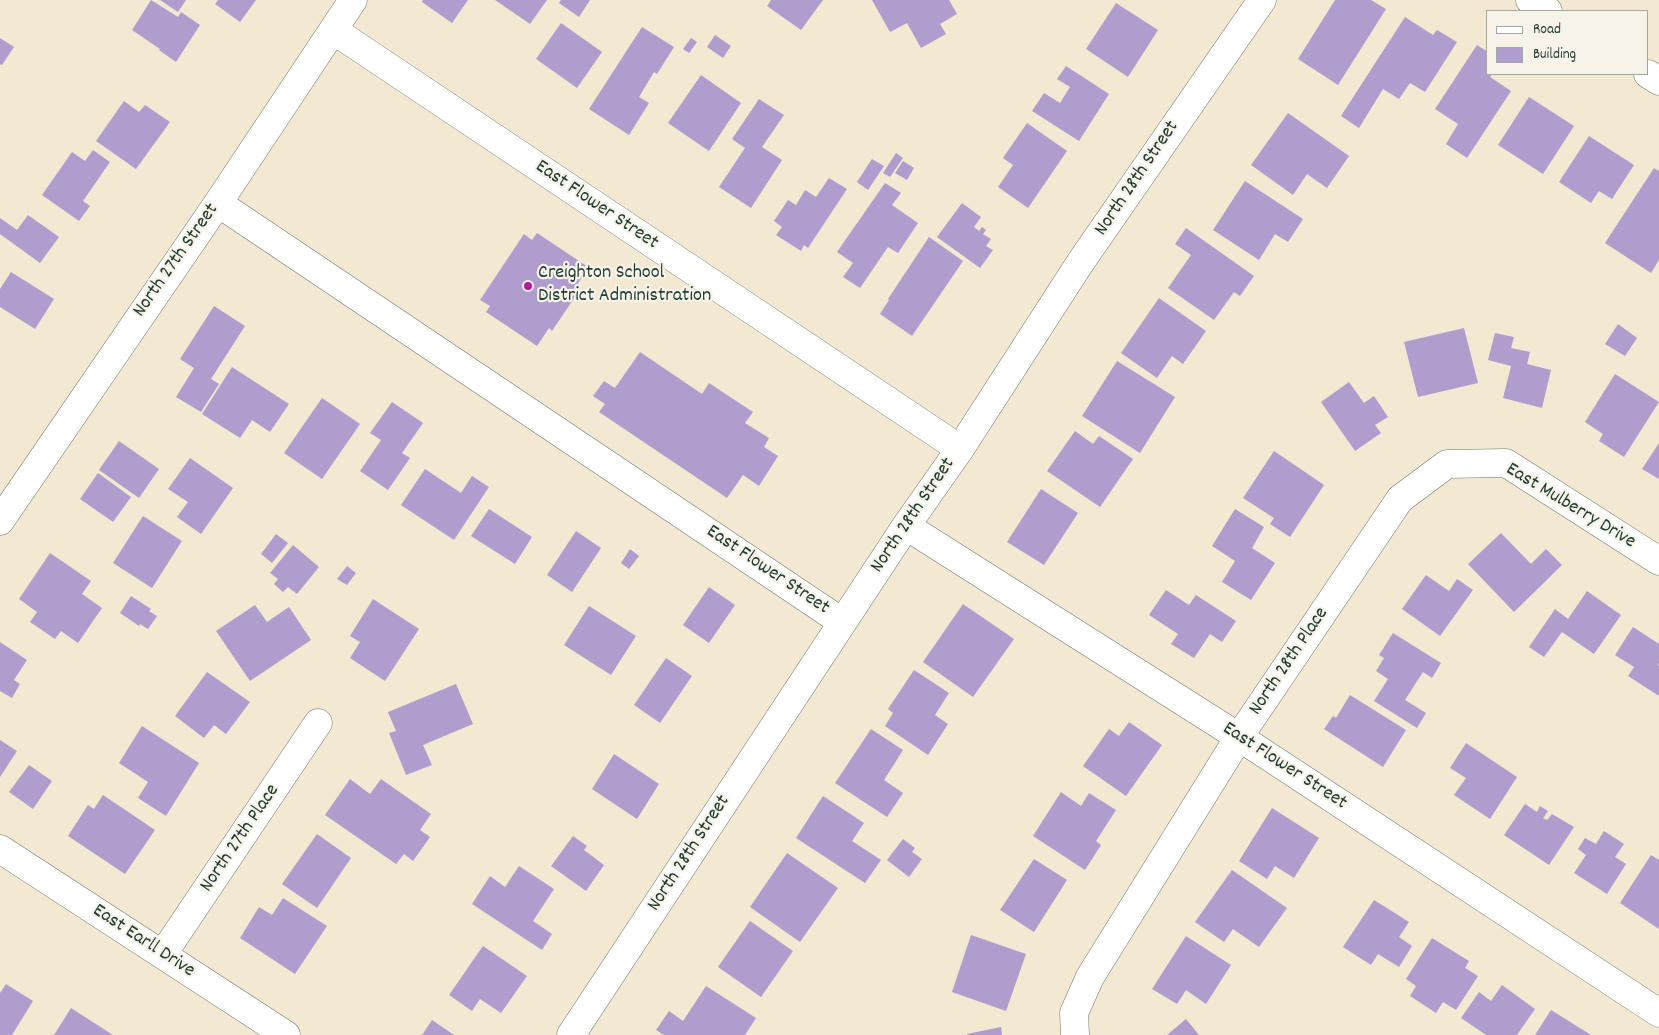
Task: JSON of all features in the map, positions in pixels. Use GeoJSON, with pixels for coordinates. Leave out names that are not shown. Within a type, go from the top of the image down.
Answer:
{"type":"FeatureCollection","features":[{"type":"Feature","properties":{"kind":"street","name":"North 27th Street"},"geometry":{"type":"LineString","coordinates":[[0,521],[218,203],[353,0]]}},
{"type":"Feature","properties":{"kind":"street","name":"North 28th Street"},"geometry":{"type":"LineString","coordinates":[[571,1035],[842,622],[960,449],[1080,263],[1262,0]]}},
{"type":"Feature","properties":{"kind":"street"},"geometry":{"type":"LineString","coordinates":[[1530,0],[1546,10]]}},
{"type":"Feature","properties":{"kind":"street","name":"East Flower Street"},"geometry":{"type":"LineString","coordinates":[[333,30],[960,449]]}},
{"type":"Feature","properties":{"kind":"street","name":"East Flower Street"},"geometry":{"type":"LineString","coordinates":[[218,203],[842,622]]}},
{"type":"Feature","properties":{"kind":"street","name":"East Mulberry Drive"},"geometry":{"type":"LineString","coordinates":[[1447,464],[1506,463],[1659,562]]}},
{"type":"Feature","properties":{"kind":"street","name":"North 28th Place"},"geometry":{"type":"LineString","coordinates":[[1075,1035],[1074,1013],[1090,977],[1239,737],[1400,499],[1447,464]]}},
{"type":"Feature","properties":{"kind":"street","name":"East Flower Street"},"geometry":{"type":"LineString","coordinates":[[906,526],[1239,737],[1659,1012]]}},
{"type":"Feature","properties":{"kind":"street","name":"North 27th Place"},"geometry":{"type":"LineString","coordinates":[[163,954],[318,723]]}},
{"type":"Feature","properties":{"kind":"street","name":"East Earll Drive"},"geometry":{"type":"LineString","coordinates":[[0,849],[286,1035]]}},
{"type":"Feature","properties":{"kind":"building"},"geometry":{"type":"Polygon","coordinates":[[[151,0],[178,17],[181,12],[200,25],[176,62],[132,30],[151,0]]]}},
{"type":"Feature","properties":{"kind":"building"},"geometry":{"type":"Polygon","coordinates":[[[160,0],[186,0],[178,12],[160,0]]]}},
{"type":"Feature","properties":{"kind":"building"},"geometry":{"type":"Polygon","coordinates":[[[218,0],[256,0],[240,22],[215,4],[218,0]]]}},
{"type":"Feature","properties":{"kind":"building"},"geometry":{"type":"Polygon","coordinates":[[[423,0],[468,0],[452,23],[422,2],[423,0]]]}},
{"type":"Feature","properties":{"kind":"building"},"geometry":{"type":"Polygon","coordinates":[[[495,0],[547,0],[530,24],[495,0]]]}},
{"type":"Feature","properties":{"kind":"building"},"geometry":{"type":"Polygon","coordinates":[[[561,0],[590,0],[579,17],[559,3],[561,0]]]}},
{"type":"Feature","properties":{"kind":"building"},"geometry":{"type":"Polygon","coordinates":[[[771,0],[823,0],[801,30],[767,6],[771,0]]]}},
{"type":"Feature","properties":{"kind":"building"},"geometry":{"type":"Polygon","coordinates":[[[872,0],[949,0],[957,14],[940,24],[946,34],[921,48],[907,23],[890,32],[872,0]]]}},
{"type":"Feature","properties":{"kind":"building"},"geometry":{"type":"Polygon","coordinates":[[[1335,0],[1371,0],[1386,9],[1338,85],[1298,59],[1335,0]]]}},
{"type":"Feature","properties":{"kind":"building"},"geometry":{"type":"Polygon","coordinates":[[[1116,3],[1158,30],[1128,77],[1086,49],[1116,3]]]}},
{"type":"Feature","properties":{"kind":"building"},"geometry":{"type":"Polygon","coordinates":[[[1405,17],[1433,35],[1437,30],[1457,42],[1425,92],[1410,83],[1399,99],[1383,89],[1359,128],[1341,116],[1405,17]]]}},
{"type":"Feature","properties":{"kind":"building"},"geometry":{"type":"Polygon","coordinates":[[[561,23],[602,52],[577,88],[536,59],[561,23]]]}},
{"type":"Feature","properties":{"kind":"building"},"geometry":{"type":"Polygon","coordinates":[[[642,27],[674,47],[657,74],[654,72],[639,97],[649,103],[629,135],[589,109],[642,27]]]}},
{"type":"Feature","properties":{"kind":"building"},"geometry":{"type":"Polygon","coordinates":[[[715,35],[731,46],[723,58],[707,47],[715,35]]]}},
{"type":"Feature","properties":{"kind":"building"},"geometry":{"type":"Polygon","coordinates":[[[0,38],[14,47],[2,65],[0,64],[0,38]]]}},
{"type":"Feature","properties":{"kind":"building"},"geometry":{"type":"Polygon","coordinates":[[[691,38],[697,42],[689,53],[683,49],[691,38]]]}},
{"type":"Feature","properties":{"kind":"building"},"geometry":{"type":"Polygon","coordinates":[[[1477,45],[1486,51],[1486,75],[1491,75],[1490,77],[1511,91],[1467,158],[1446,144],[1458,124],[1435,109],[1477,45]]]}},
{"type":"Feature","properties":{"kind":"building"},"geometry":{"type":"Polygon","coordinates":[[[1066,66],[1109,94],[1079,141],[1032,111],[1044,93],[1060,103],[1070,87],[1057,79],[1066,66]]]}},
{"type":"Feature","properties":{"kind":"building"},"geometry":{"type":"Polygon","coordinates":[[[701,75],[741,103],[709,151],[668,123],[701,75]]]}},
{"type":"Feature","properties":{"kind":"building"},"geometry":{"type":"Polygon","coordinates":[[[1529,97],[1574,126],[1543,174],[1498,145],[1529,97]]]}},
{"type":"Feature","properties":{"kind":"building"},"geometry":{"type":"Polygon","coordinates":[[[759,99],[784,115],[762,147],[782,160],[751,208],[719,187],[745,148],[732,139],[759,99]]]}},
{"type":"Feature","properties":{"kind":"building"},"geometry":{"type":"Polygon","coordinates":[[[124,101],[139,112],[145,105],[170,122],[136,169],[96,141],[124,101]]]}},
{"type":"Feature","properties":{"kind":"building"},"geometry":{"type":"Polygon","coordinates":[[[1288,113],[1349,156],[1327,188],[1307,174],[1293,195],[1251,165],[1288,113]]]}},
{"type":"Feature","properties":{"kind":"building"},"geometry":{"type":"Polygon","coordinates":[[[1027,123],[1067,151],[1028,208],[998,187],[1013,165],[1003,158],[1027,123]]]}},
{"type":"Feature","properties":{"kind":"building"},"geometry":{"type":"Polygon","coordinates":[[[1589,136],[1634,165],[1612,199],[1599,191],[1591,203],[1559,182],[1589,136]]]}},
{"type":"Feature","properties":{"kind":"building"},"geometry":{"type":"Polygon","coordinates":[[[93,150],[110,162],[83,201],[90,206],[79,221],[42,195],[72,152],[85,161],[93,150]]]}},
{"type":"Feature","properties":{"kind":"building"},"geometry":{"type":"Polygon","coordinates":[[[896,153],[903,158],[890,177],[883,173],[896,153]]]}},
{"type":"Feature","properties":{"kind":"building"},"geometry":{"type":"Polygon","coordinates":[[[872,159],[884,166],[868,190],[857,182],[872,159]]]}},
{"type":"Feature","properties":{"kind":"building"},"geometry":{"type":"Polygon","coordinates":[[[903,161],[914,168],[907,180],[895,173],[903,161]]]}},
{"type":"Feature","properties":{"kind":"building"},"geometry":{"type":"Polygon","coordinates":[[[1654,168],[1659,171],[1659,260],[1651,273],[1605,243],[1654,168]]]}},
{"type":"Feature","properties":{"kind":"building"},"geometry":{"type":"Polygon","coordinates":[[[829,178],[847,189],[808,248],[804,245],[801,251],[776,235],[782,227],[774,221],[788,200],[796,205],[805,190],[816,197],[829,178]]]}},
{"type":"Feature","properties":{"kind":"building"},"geometry":{"type":"Polygon","coordinates":[[[1245,181],[1303,219],[1288,242],[1275,234],[1259,260],[1213,230],[1245,181]]]}},
{"type":"Feature","properties":{"kind":"building"},"geometry":{"type":"Polygon","coordinates":[[[885,183],[901,193],[892,205],[918,223],[898,253],[888,247],[860,288],[843,277],[853,263],[837,252],[885,183]]]}},
{"type":"Feature","properties":{"kind":"building"},"geometry":{"type":"Polygon","coordinates":[[[962,203],[981,217],[974,227],[979,231],[982,227],[986,230],[983,234],[991,239],[986,246],[993,250],[980,268],[937,237],[962,203]]]}},
{"type":"Feature","properties":{"kind":"building"},"geometry":{"type":"Polygon","coordinates":[[[28,215],[59,237],[40,263],[0,234],[0,218],[17,230],[28,215]]]}},
{"type":"Feature","properties":{"kind":"building"},"geometry":{"type":"Polygon","coordinates":[[[1186,228],[1254,276],[1240,296],[1234,292],[1214,320],[1168,288],[1191,255],[1175,244],[1186,228]]]}},
{"type":"Feature","properties":{"kind":"building"},"geometry":{"type":"Polygon","coordinates":[[[537,233],[588,267],[577,285],[581,288],[552,331],[549,328],[537,346],[486,312],[490,306],[480,300],[524,234],[532,240],[537,233]]]}},
{"type":"Feature","properties":{"kind":"building"},"geometry":{"type":"Polygon","coordinates":[[[929,237],[963,261],[912,336],[880,314],[929,237]]]}},
{"type":"Feature","properties":{"kind":"building"},"geometry":{"type":"Polygon","coordinates":[[[11,272],[54,299],[35,329],[0,307],[0,289],[11,272]]]}},
{"type":"Feature","properties":{"kind":"building"},"geometry":{"type":"Polygon","coordinates":[[[1159,298],[1206,331],[1183,364],[1172,356],[1157,378],[1121,353],[1159,298]]]}},
{"type":"Feature","properties":{"kind":"building"},"geometry":{"type":"Polygon","coordinates":[[[214,306],[245,326],[211,379],[219,384],[201,412],[176,397],[194,368],[180,359],[214,306]]]}},
{"type":"Feature","properties":{"kind":"building"},"geometry":{"type":"Polygon","coordinates":[[[1618,324],[1637,338],[1625,356],[1605,344],[1618,324]]]}},
{"type":"Feature","properties":{"kind":"building"},"geometry":{"type":"Polygon","coordinates":[[[1464,328],[1478,383],[1418,397],[1404,342],[1464,328]]]}},
{"type":"Feature","properties":{"kind":"building"},"geometry":{"type":"Polygon","coordinates":[[[1495,333],[1514,337],[1511,348],[1530,352],[1527,364],[1551,370],[1542,408],[1503,398],[1511,366],[1488,360],[1495,333]]]}},
{"type":"Feature","properties":{"kind":"building"},"geometry":{"type":"Polygon","coordinates":[[[640,352],[702,394],[709,383],[753,412],[745,423],[769,438],[764,447],[778,456],[759,486],[743,475],[727,498],[599,412],[605,404],[593,396],[604,381],[615,388],[640,352]]]}},
{"type":"Feature","properties":{"kind":"building"},"geometry":{"type":"Polygon","coordinates":[[[1117,361],[1175,397],[1140,453],[1082,416],[1117,361]]]}},
{"type":"Feature","properties":{"kind":"building"},"geometry":{"type":"Polygon","coordinates":[[[232,367],[289,404],[270,432],[252,420],[240,438],[202,414],[232,367]]]}},
{"type":"Feature","properties":{"kind":"building"},"geometry":{"type":"Polygon","coordinates":[[[1615,374],[1659,402],[1624,457],[1599,441],[1603,434],[1585,422],[1615,374]]]}},
{"type":"Feature","properties":{"kind":"building"},"geometry":{"type":"Polygon","coordinates":[[[1349,382],[1364,403],[1374,396],[1388,417],[1375,425],[1381,433],[1355,451],[1321,402],[1349,382]]]}},
{"type":"Feature","properties":{"kind":"building"},"geometry":{"type":"Polygon","coordinates":[[[322,398],[360,424],[322,479],[284,453],[322,398]]]}},
{"type":"Feature","properties":{"kind":"building"},"geometry":{"type":"Polygon","coordinates":[[[392,402],[423,423],[402,453],[410,458],[388,490],[360,471],[381,440],[370,433],[392,402]]]}},
{"type":"Feature","properties":{"kind":"building"},"geometry":{"type":"Polygon","coordinates":[[[1075,431],[1093,444],[1099,436],[1133,459],[1100,507],[1047,471],[1075,431]]]}},
{"type":"Feature","properties":{"kind":"building"},"geometry":{"type":"Polygon","coordinates":[[[119,441],[159,469],[139,498],[99,470],[119,441]]]}},
{"type":"Feature","properties":{"kind":"building"},"geometry":{"type":"Polygon","coordinates":[[[1659,443],[1659,479],[1642,469],[1659,443]]]}},
{"type":"Feature","properties":{"kind":"building"},"geometry":{"type":"Polygon","coordinates":[[[1274,451],[1324,485],[1290,537],[1270,524],[1274,518],[1243,498],[1274,451]]]}},
{"type":"Feature","properties":{"kind":"building"},"geometry":{"type":"Polygon","coordinates":[[[190,458],[233,488],[201,534],[177,517],[188,502],[168,489],[190,458]]]}},
{"type":"Feature","properties":{"kind":"building"},"geometry":{"type":"Polygon","coordinates":[[[425,469],[461,493],[472,476],[489,487],[454,540],[401,505],[425,469]]]}},
{"type":"Feature","properties":{"kind":"building"},"geometry":{"type":"Polygon","coordinates":[[[98,473],[131,497],[113,522],[80,499],[98,473]]]}},
{"type":"Feature","properties":{"kind":"building"},"geometry":{"type":"Polygon","coordinates":[[[1041,489],[1078,513],[1044,565],[1007,542],[1041,489]]]}},
{"type":"Feature","properties":{"kind":"building"},"geometry":{"type":"Polygon","coordinates":[[[489,509],[532,537],[515,564],[471,536],[489,509]]]}},
{"type":"Feature","properties":{"kind":"building"},"geometry":{"type":"Polygon","coordinates":[[[1235,509],[1264,527],[1252,548],[1275,563],[1251,600],[1222,582],[1235,561],[1212,546],[1235,509]]]}},
{"type":"Feature","properties":{"kind":"building"},"geometry":{"type":"Polygon","coordinates":[[[143,516],[182,541],[152,588],[113,563],[143,516]]]}},
{"type":"Feature","properties":{"kind":"building"},"geometry":{"type":"Polygon","coordinates":[[[576,531],[601,548],[572,592],[547,575],[576,531]]]}},
{"type":"Feature","properties":{"kind":"building"},"geometry":{"type":"Polygon","coordinates":[[[1501,533],[1531,564],[1546,549],[1562,565],[1514,612],[1468,564],[1501,533]]]}},
{"type":"Feature","properties":{"kind":"building"},"geometry":{"type":"Polygon","coordinates":[[[276,534],[288,543],[272,563],[261,554],[276,534]]]}},
{"type":"Feature","properties":{"kind":"building"},"geometry":{"type":"Polygon","coordinates":[[[293,545],[319,567],[297,594],[288,587],[283,592],[274,584],[278,579],[270,573],[293,545]]]}},
{"type":"Feature","properties":{"kind":"building"},"geometry":{"type":"Polygon","coordinates":[[[630,549],[639,556],[629,569],[621,563],[630,549]]]}},
{"type":"Feature","properties":{"kind":"building"},"geometry":{"type":"Polygon","coordinates":[[[50,553],[91,581],[82,594],[102,608],[78,643],[61,631],[55,639],[30,622],[37,612],[19,599],[50,553]]]}},
{"type":"Feature","properties":{"kind":"building"},"geometry":{"type":"Polygon","coordinates":[[[347,566],[356,573],[347,585],[337,579],[347,566]]]}},
{"type":"Feature","properties":{"kind":"building"},"geometry":{"type":"Polygon","coordinates":[[[1426,575],[1449,591],[1457,579],[1473,590],[1440,636],[1402,609],[1426,575]]]}},
{"type":"Feature","properties":{"kind":"building"},"geometry":{"type":"Polygon","coordinates":[[[709,587],[735,605],[709,643],[683,625],[709,587]]]}},
{"type":"Feature","properties":{"kind":"building"},"geometry":{"type":"Polygon","coordinates":[[[1166,590],[1189,605],[1196,595],[1236,621],[1222,642],[1210,634],[1194,658],[1171,644],[1178,634],[1149,615],[1166,590]]]}},
{"type":"Feature","properties":{"kind":"building"},"geometry":{"type":"Polygon","coordinates":[[[1587,591],[1621,615],[1594,654],[1562,632],[1544,657],[1529,647],[1555,609],[1568,619],[1587,591]]]}},
{"type":"Feature","properties":{"kind":"building"},"geometry":{"type":"Polygon","coordinates":[[[131,596],[151,609],[149,611],[157,616],[148,629],[140,624],[139,626],[120,613],[131,596]]]}},
{"type":"Feature","properties":{"kind":"building"},"geometry":{"type":"Polygon","coordinates":[[[373,599],[419,629],[385,681],[350,658],[360,642],[350,636],[373,599]]]}},
{"type":"Feature","properties":{"kind":"building"},"geometry":{"type":"Polygon","coordinates":[[[963,604],[1014,639],[973,697],[923,662],[963,604]]]}},
{"type":"Feature","properties":{"kind":"building"},"geometry":{"type":"Polygon","coordinates":[[[255,605],[267,622],[289,607],[311,640],[250,681],[216,631],[255,605]]]}},
{"type":"Feature","properties":{"kind":"building"},"geometry":{"type":"Polygon","coordinates":[[[589,606],[636,636],[611,675],[564,645],[589,606]]]}},
{"type":"Feature","properties":{"kind":"building"},"geometry":{"type":"Polygon","coordinates":[[[1633,627],[1659,644],[1659,696],[1628,676],[1634,667],[1615,655],[1633,627]]]}},
{"type":"Feature","properties":{"kind":"building"},"geometry":{"type":"Polygon","coordinates":[[[1393,633],[1441,663],[1432,678],[1423,672],[1405,700],[1426,713],[1417,728],[1374,701],[1388,679],[1376,671],[1384,658],[1379,655],[1393,633]]]}},
{"type":"Feature","properties":{"kind":"building"},"geometry":{"type":"Polygon","coordinates":[[[0,642],[27,660],[14,680],[20,684],[12,698],[0,691],[0,642]]]}},
{"type":"Feature","properties":{"kind":"building"},"geometry":{"type":"Polygon","coordinates":[[[666,658],[692,676],[660,723],[634,705],[666,658]]]}},
{"type":"Feature","properties":{"kind":"building"},"geometry":{"type":"Polygon","coordinates":[[[914,670],[949,693],[935,715],[948,724],[928,755],[885,726],[893,713],[888,709],[914,670]]]}},
{"type":"Feature","properties":{"kind":"building"},"geometry":{"type":"Polygon","coordinates":[[[207,672],[250,702],[226,734],[214,725],[204,738],[175,716],[207,672]]]}},
{"type":"Feature","properties":{"kind":"building"},"geometry":{"type":"Polygon","coordinates":[[[456,684],[473,724],[423,745],[432,765],[406,775],[389,733],[396,731],[388,712],[456,684]]]}},
{"type":"Feature","properties":{"kind":"building"},"geometry":{"type":"Polygon","coordinates":[[[1350,695],[1406,730],[1383,767],[1324,729],[1333,716],[1336,718],[1350,695]]]}},
{"type":"Feature","properties":{"kind":"building"},"geometry":{"type":"Polygon","coordinates":[[[1129,722],[1162,745],[1126,796],[1083,766],[1109,729],[1119,736],[1129,722]]]}},
{"type":"Feature","properties":{"kind":"building"},"geometry":{"type":"Polygon","coordinates":[[[142,726],[199,763],[166,816],[138,798],[148,782],[119,763],[142,726]]]}},
{"type":"Feature","properties":{"kind":"building"},"geometry":{"type":"Polygon","coordinates":[[[871,729],[903,750],[884,780],[903,793],[887,817],[835,783],[871,729]]]}},
{"type":"Feature","properties":{"kind":"building"},"geometry":{"type":"Polygon","coordinates":[[[0,740],[17,751],[0,777],[0,740]]]}},
{"type":"Feature","properties":{"kind":"building"},"geometry":{"type":"Polygon","coordinates":[[[1466,743],[1517,777],[1490,819],[1454,795],[1466,778],[1450,768],[1466,743]]]}},
{"type":"Feature","properties":{"kind":"building"},"geometry":{"type":"Polygon","coordinates":[[[614,754],[659,784],[637,819],[592,789],[614,754]]]}},
{"type":"Feature","properties":{"kind":"building"},"geometry":{"type":"Polygon","coordinates":[[[29,765],[52,781],[33,809],[9,792],[29,765]]]}},
{"type":"Feature","properties":{"kind":"building"},"geometry":{"type":"Polygon","coordinates":[[[350,779],[370,794],[381,779],[431,814],[420,830],[430,837],[413,861],[404,854],[396,864],[325,815],[350,779]]]}},
{"type":"Feature","properties":{"kind":"building"},"geometry":{"type":"Polygon","coordinates":[[[1061,792],[1081,806],[1089,793],[1116,810],[1096,841],[1101,845],[1085,870],[1033,836],[1061,792]]]}},
{"type":"Feature","properties":{"kind":"building"},"geometry":{"type":"Polygon","coordinates":[[[103,795],[155,830],[125,874],[68,836],[88,805],[94,809],[103,795]]]}},
{"type":"Feature","properties":{"kind":"building"},"geometry":{"type":"Polygon","coordinates":[[[823,796],[864,823],[852,841],[881,860],[865,883],[796,838],[823,796]]]}},
{"type":"Feature","properties":{"kind":"building"},"geometry":{"type":"Polygon","coordinates":[[[1525,804],[1537,812],[1540,806],[1548,811],[1543,818],[1547,820],[1552,814],[1574,827],[1549,865],[1504,835],[1525,804]]]}},
{"type":"Feature","properties":{"kind":"building"},"geometry":{"type":"Polygon","coordinates":[[[1272,808],[1319,838],[1294,878],[1275,866],[1267,879],[1239,861],[1272,808]]]}},
{"type":"Feature","properties":{"kind":"building"},"geometry":{"type":"Polygon","coordinates":[[[1604,831],[1624,844],[1615,857],[1626,864],[1607,894],[1574,873],[1586,855],[1578,849],[1585,838],[1596,844],[1604,831]]]}},
{"type":"Feature","properties":{"kind":"building"},"geometry":{"type":"Polygon","coordinates":[[[317,834],[351,858],[317,908],[282,884],[317,834]]]}},
{"type":"Feature","properties":{"kind":"building"},"geometry":{"type":"Polygon","coordinates":[[[573,836],[587,846],[584,850],[604,865],[586,891],[551,866],[573,836]]]}},
{"type":"Feature","properties":{"kind":"building"},"geometry":{"type":"Polygon","coordinates":[[[903,839],[915,848],[912,852],[922,859],[909,877],[887,860],[903,839]]]}},
{"type":"Feature","properties":{"kind":"building"},"geometry":{"type":"Polygon","coordinates":[[[787,853],[838,888],[800,942],[750,907],[787,853]]]}},
{"type":"Feature","properties":{"kind":"building"},"geometry":{"type":"Polygon","coordinates":[[[1651,855],[1659,860],[1659,929],[1620,903],[1651,855]]]}},
{"type":"Feature","properties":{"kind":"building"},"geometry":{"type":"Polygon","coordinates":[[[1034,859],[1067,880],[1034,932],[1000,910],[1034,859]]]}},
{"type":"Feature","properties":{"kind":"building"},"geometry":{"type":"Polygon","coordinates":[[[519,866],[554,889],[533,921],[552,934],[542,950],[472,904],[490,876],[505,887],[519,866]]]}},
{"type":"Feature","properties":{"kind":"building"},"geometry":{"type":"Polygon","coordinates":[[[1232,870],[1287,908],[1259,947],[1233,929],[1224,942],[1195,922],[1232,870]]]}},
{"type":"Feature","properties":{"kind":"building"},"geometry":{"type":"Polygon","coordinates":[[[283,898],[327,926],[295,974],[240,938],[259,907],[272,915],[283,898]]]}},
{"type":"Feature","properties":{"kind":"building"},"geometry":{"type":"Polygon","coordinates":[[[1374,900],[1409,922],[1399,937],[1412,946],[1399,967],[1378,954],[1371,965],[1343,947],[1374,900]]]}},
{"type":"Feature","properties":{"kind":"building"},"geometry":{"type":"Polygon","coordinates":[[[750,921],[793,951],[761,997],[718,967],[750,921]]]}},
{"type":"Feature","properties":{"kind":"building"},"geometry":{"type":"Polygon","coordinates":[[[971,935],[1026,954],[1006,1011],[952,992],[971,935]]]}},
{"type":"Feature","properties":{"kind":"building"},"geometry":{"type":"Polygon","coordinates":[[[1186,936],[1231,965],[1206,1004],[1186,990],[1177,1004],[1152,989],[1186,936]]]}},
{"type":"Feature","properties":{"kind":"building"},"geometry":{"type":"Polygon","coordinates":[[[1432,938],[1469,961],[1465,968],[1478,976],[1456,1010],[1443,1002],[1436,1013],[1410,996],[1416,986],[1406,979],[1432,938]]]}},
{"type":"Feature","properties":{"kind":"building"},"geometry":{"type":"Polygon","coordinates":[[[483,946],[527,976],[501,1013],[480,999],[472,1011],[449,995],[483,946]]]}},
{"type":"Feature","properties":{"kind":"building"},"geometry":{"type":"Polygon","coordinates":[[[6,984],[33,1001],[12,1035],[0,1035],[0,993],[6,984]]]}},
{"type":"Feature","properties":{"kind":"building"},"geometry":{"type":"Polygon","coordinates":[[[1502,985],[1535,1009],[1517,1035],[1486,1035],[1461,1018],[1479,992],[1491,1001],[1502,985]]]}},
{"type":"Feature","properties":{"kind":"building"},"geometry":{"type":"Polygon","coordinates":[[[706,986],[756,1018],[745,1035],[664,1035],[656,1030],[669,1011],[683,1021],[706,986]]]}},
{"type":"Feature","properties":{"kind":"building"},"geometry":{"type":"Polygon","coordinates":[[[71,1008],[113,1035],[54,1035],[71,1008]]]}},
{"type":"Feature","properties":{"kind":"building"},"geometry":{"type":"Polygon","coordinates":[[[1551,1010],[1591,1035],[1535,1035],[1551,1010]]]}},
{"type":"Feature","properties":{"kind":"building"},"geometry":{"type":"Polygon","coordinates":[[[1186,1019],[1199,1035],[1167,1035],[1186,1019]]]}},
{"type":"Feature","properties":{"kind":"building"},"geometry":{"type":"Polygon","coordinates":[[[432,1020],[454,1035],[422,1035],[432,1020]]]}},
{"type":"Feature","properties":{"kind":"building"},"geometry":{"type":"Polygon","coordinates":[[[1001,1027],[1002,1035],[967,1035],[967,1034],[1001,1027]]]}},
{"type":"Feature","properties":{"kind":"place","name":"Creighton School District Administration"},"geometry":{"type":"Point","coordinates":[528,286]}}]}
